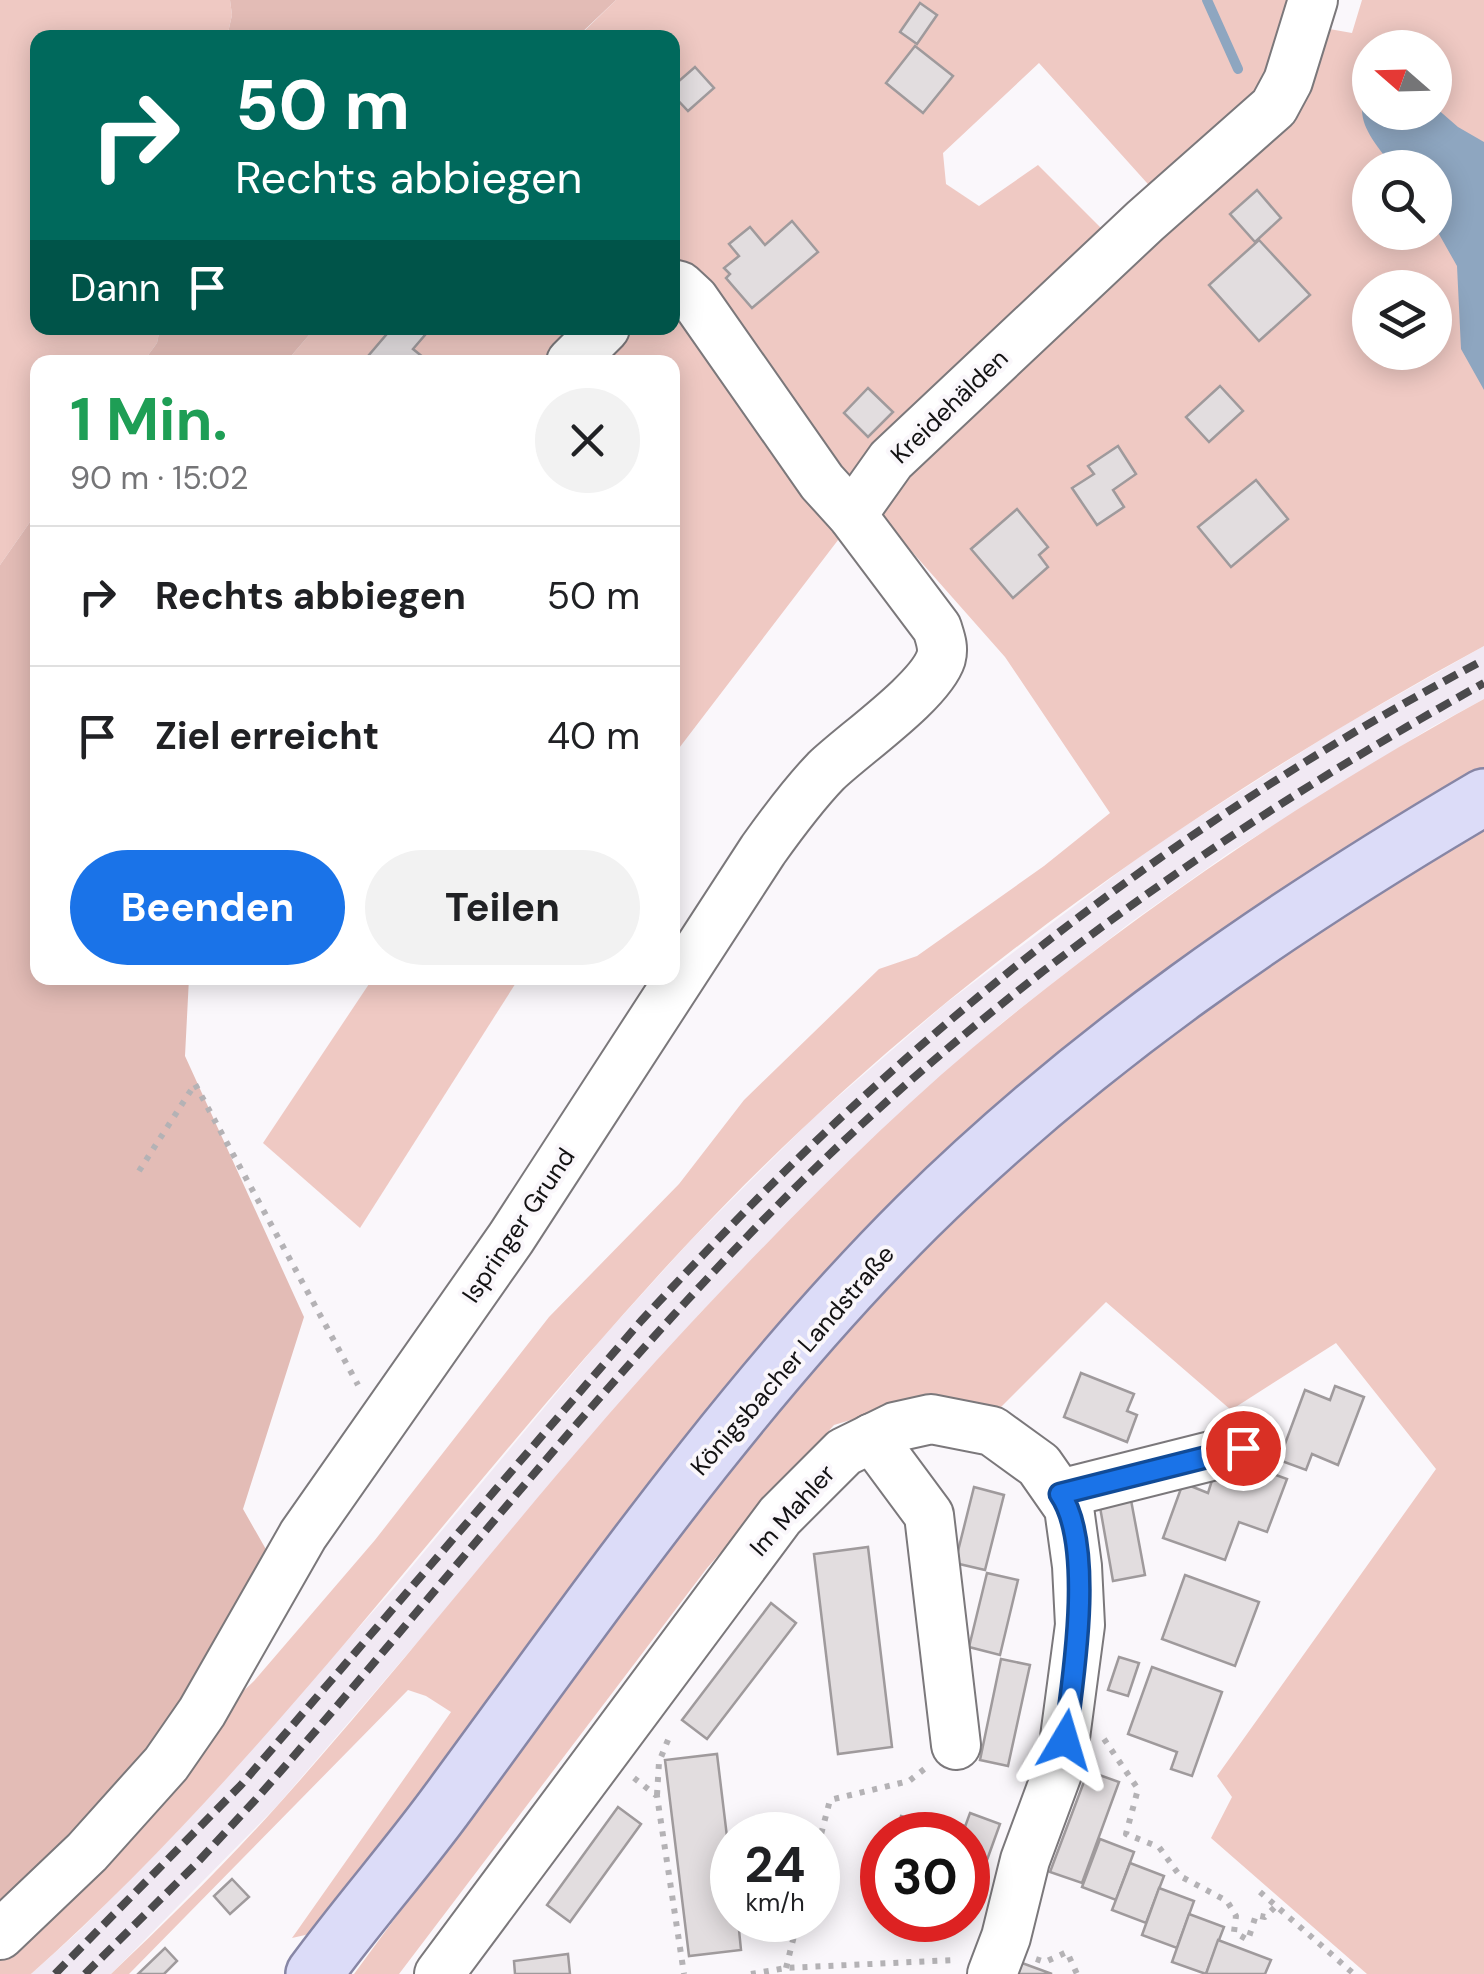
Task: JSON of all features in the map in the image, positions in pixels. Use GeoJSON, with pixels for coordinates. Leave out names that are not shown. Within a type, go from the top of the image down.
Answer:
{"type":"FeatureCollection","features":[{"type":"Feature","properties":{"kind":"main road","name":"Königsbacher Landstraße"},"geometry":{"type":"LineString","coordinates":[[314,1974],[714,1448],[816,1325],[920,1215],[1048,1098],[1166,1004],[1347,879],[1484,796]]}},
{"type":"Feature","properties":{"kind":"street","name":"Kreidehälden"},"geometry":{"type":"LineString","coordinates":[[852,515],[891,460],[1145,221],[1274,107],[1288,81],[1313,0]]}},
{"type":"Feature","properties":{"kind":"street"},"geometry":{"type":"LineString","coordinates":[[680,286],[694,299],[822,482],[852,515]]}},
{"type":"Feature","properties":{"kind":"street"},"geometry":{"type":"LineString","coordinates":[[578,355],[598,335]]}},
{"type":"Feature","properties":{"kind":"street","name":"Ispringer Grund"},"geometry":{"type":"LineString","coordinates":[[680,980],[797,802],[919,689],[941,658],[937,628],[852,515]]}},
{"type":"Feature","properties":{"kind":"street","name":"Ispringer Grund"},"geometry":{"type":"LineString","coordinates":[[0,1935],[87,1852],[166,1764],[202,1712],[303,1535],[511,1238],[677,985]]}},
{"type":"Feature","properties":{"kind":"street","name":"Im Mahler"},"geometry":{"type":"LineString","coordinates":[[440,1974],[780,1516],[844,1452],[895,1427],[930,1420],[992,1431],[1039,1464],[1070,1508],[1078,1566],[1080,1625],[1062,1760],[1025,1860],[1006,1938],[993,1970]]}},
{"type":"Feature","properties":{"kind":"street"},"geometry":{"type":"LineString","coordinates":[[872,1438],[929,1515],[956,1745]]}},
{"type":"Feature","properties":{"kind":"street"},"geometry":{"type":"LineString","coordinates":[[1060,1494],[1243,1448]]}},
{"type":"Feature","properties":{"kind":"path"},"geometry":{"type":"LineString","coordinates":[[139,1170],[195,1084],[380,1426]]}},
{"type":"Feature","properties":{"kind":"path"},"geometry":{"type":"LineString","coordinates":[[1068,1720],[1101,1735],[1138,1789],[1126,1834],[1159,1847],[1180,1876],[1227,1901],[1236,1916],[1234,1932],[1248,1940],[1256,1915],[1265,1917],[1276,1906]]}},
{"type":"Feature","properties":{"kind":"path"},"geometry":{"type":"LineString","coordinates":[[827,1812],[830,1800],[909,1781],[956,1745]]}},
{"type":"Feature","properties":{"kind":"path"},"geometry":{"type":"LineString","coordinates":[[602,1752],[657,1796],[684,1974]]}},
{"type":"Feature","properties":{"kind":"path"},"geometry":{"type":"LineString","coordinates":[[1260,1892],[1354,1974]]}},
{"type":"Feature","properties":{"kind":"path"},"geometry":{"type":"LineString","coordinates":[[786,1968],[792,1942]]}},
{"type":"Feature","properties":{"kind":"path"},"geometry":{"type":"LineString","coordinates":[[750,1974],[786,1968],[968,1960],[993,1970]]}},
{"type":"Feature","properties":{"kind":"shaded area"},"geometry":{"type":"Polygon","coordinates":[[[0,0],[230,0],[229,30],[30,30],[30,335],[159,335],[148,355],[30,355],[30,522],[0,565],[0,0]]]}},
{"type":"Feature","properties":{"kind":"shaded area"},"geometry":{"type":"Polygon","coordinates":[[[230,0],[616,0],[584,30],[229,30],[230,0]]]}},
{"type":"Feature","properties":{"kind":"shaded area"},"geometry":{"type":"Polygon","coordinates":[[[616,0],[1296,0],[1271,83],[1156,193],[1039,63],[943,153],[946,184],[979,206],[1038,165],[1106,233],[845,479],[680,279],[680,30],[585,30],[616,0]]]}},
{"type":"Feature","properties":{"kind":"shaded area"},"geometry":{"type":"Polygon","coordinates":[[[1362,0],[1484,0],[1484,646],[1269,772],[1165,840],[964,988],[869,1068],[777,1152],[607,1332],[289,1709],[207,1800],[31,1974],[0,1974],[0,1949],[198,1734],[254,1681],[375,1540],[549,1317],[679,1184],[744,1100],[879,969],[917,956],[1044,866],[1110,813],[1005,657],[876,511],[1318,27],[1352,33],[1352,130],[1452,130],[1452,30],[1353,30],[1362,0]]]}},
{"type":"Feature","properties":{"kind":"shaded area"},"geometry":{"type":"Polygon","coordinates":[[[680,304],[848,527],[680,747],[680,355],[595,355],[616,335],[680,335],[680,304]]]}},
{"type":"Feature","properties":{"kind":"shaded area"},"geometry":{"type":"Polygon","coordinates":[[[159,335],[309,335],[292,355],[148,355],[159,335]]]}},
{"type":"Feature","properties":{"kind":"shaded area"},"geometry":{"type":"Polygon","coordinates":[[[309,335],[568,335],[549,355],[292,355],[309,335]]]}},
{"type":"Feature","properties":{"kind":"shaded area"},"geometry":{"type":"Polygon","coordinates":[[[30,522],[30,985],[189,985],[185,1056],[304,1317],[243,1509],[268,1553],[193,1702],[74,1846],[0,1907],[0,565],[30,522]]]}},
{"type":"Feature","properties":{"kind":"shaded area"},"geometry":{"type":"Polygon","coordinates":[[[1484,646],[1484,699],[1229,853],[1130,923],[1003,1022],[881,1131],[702,1311],[276,1807],[111,1974],[31,1974],[175,1834],[394,1588],[603,1337],[692,1239],[810,1121],[945,1004],[1152,847],[1336,730],[1484,646]]]}},
{"type":"Feature","properties":{"kind":"shaded area"},"geometry":{"type":"Polygon","coordinates":[[[1484,699],[1484,770],[1303,879],[1129,999],[530,1649],[314,1933],[292,1938],[451,1712],[426,1696],[408,1690],[129,1974],[111,1974],[278,1805],[649,1369],[887,1124],[965,1054],[1119,932],[1297,810],[1484,699]]]}},
{"type":"Feature","properties":{"kind":"shaded area"},"geometry":{"type":"Polygon","coordinates":[[[1484,821],[1484,1974],[1367,1974],[1211,1838],[1232,1797],[1217,1776],[1436,1469],[1336,1343],[1231,1410],[1106,1302],[992,1416],[927,1397],[834,1425],[707,1568],[399,1974],[354,1974],[686,1523],[933,1222],[1216,984],[1484,821]]]}},
{"type":"Feature","properties":{"kind":"shaded area"},"geometry":{"type":"Polygon","coordinates":[[[368,985],[515,985],[360,1228],[263,1143],[368,985]]]}},
{"type":"Feature","properties":{"kind":"water"},"geometry":{"type":"Polygon","coordinates":[[[1452,122],[1484,142],[1484,390],[1461,349],[1457,266],[1448,250],[1452,250],[1452,150],[1381,150],[1367,130],[1452,130],[1452,122]]]}},
{"type":"Feature","properties":{"kind":"building"},"geometry":{"type":"Polygon","coordinates":[[[920,3],[937,15],[917,44],[900,32],[920,3]]]}},
{"type":"Feature","properties":{"kind":"building"},"geometry":{"type":"Polygon","coordinates":[[[915,46],[953,76],[923,113],[886,83],[915,46]]]}},
{"type":"Feature","properties":{"kind":"building"},"geometry":{"type":"Polygon","coordinates":[[[695,67],[714,88],[688,111],[680,102],[680,80],[695,67]]]}},
{"type":"Feature","properties":{"kind":"building"},"geometry":{"type":"Polygon","coordinates":[[[1257,190],[1281,218],[1255,242],[1230,214],[1257,190]]]}},
{"type":"Feature","properties":{"kind":"building"},"geometry":{"type":"Polygon","coordinates":[[[792,221],[818,252],[752,308],[726,278],[730,274],[724,268],[739,256],[729,244],[750,227],[765,245],[792,221]]]}},
{"type":"Feature","properties":{"kind":"building"},"geometry":{"type":"Polygon","coordinates":[[[1259,240],[1310,295],[1259,341],[1209,285],[1259,240]]]}},
{"type":"Feature","properties":{"kind":"building"},"geometry":{"type":"Polygon","coordinates":[[[386,335],[425,335],[413,349],[420,355],[369,355],[386,335]]]}},
{"type":"Feature","properties":{"kind":"building"},"geometry":{"type":"Polygon","coordinates":[[[1220,386],[1243,411],[1209,442],[1186,417],[1220,386]]]}},
{"type":"Feature","properties":{"kind":"building"},"geometry":{"type":"Polygon","coordinates":[[[868,388],[893,412],[868,437],[844,413],[868,388]]]}},
{"type":"Feature","properties":{"kind":"building"},"geometry":{"type":"Polygon","coordinates":[[[1118,446],[1136,474],[1113,490],[1124,507],[1097,525],[1072,488],[1094,474],[1088,466],[1118,446]]]}},
{"type":"Feature","properties":{"kind":"building"},"geometry":{"type":"Polygon","coordinates":[[[1256,480],[1288,519],[1231,567],[1198,527],[1256,480]]]}},
{"type":"Feature","properties":{"kind":"building"},"geometry":{"type":"Polygon","coordinates":[[[1017,509],[1048,547],[1039,555],[1048,567],[1013,598],[971,549],[1017,509]]]}},
{"type":"Feature","properties":{"kind":"building"},"geometry":{"type":"Polygon","coordinates":[[[1081,1373],[1134,1394],[1127,1411],[1137,1415],[1127,1442],[1064,1417],[1081,1373]]]}},
{"type":"Feature","properties":{"kind":"building"},"geometry":{"type":"Polygon","coordinates":[[[1335,1386],[1364,1397],[1338,1465],[1312,1454],[1306,1470],[1279,1460],[1305,1390],[1330,1400],[1335,1386]]]}},
{"type":"Feature","properties":{"kind":"building"},"geometry":{"type":"Polygon","coordinates":[[[1220,1455],[1287,1479],[1267,1532],[1239,1522],[1225,1560],[1163,1538],[1183,1483],[1208,1493],[1220,1455]]]}},
{"type":"Feature","properties":{"kind":"building"},"geometry":{"type":"Polygon","coordinates":[[[1128,1484],[1145,1575],[1113,1581],[1097,1490],[1128,1484]]]}},
{"type":"Feature","properties":{"kind":"building"},"geometry":{"type":"Polygon","coordinates":[[[974,1487],[1004,1495],[985,1570],[955,1563],[974,1487]]]}},
{"type":"Feature","properties":{"kind":"building"},"geometry":{"type":"Polygon","coordinates":[[[868,1547],[892,1747],[838,1754],[814,1554],[868,1547]]]}},
{"type":"Feature","properties":{"kind":"building"},"geometry":{"type":"Polygon","coordinates":[[[987,1573],[1018,1580],[1000,1655],[969,1647],[987,1573]]]}},
{"type":"Feature","properties":{"kind":"building"},"geometry":{"type":"Polygon","coordinates":[[[1185,1575],[1259,1602],[1235,1666],[1162,1639],[1185,1575]]]}},
{"type":"Feature","properties":{"kind":"building"},"geometry":{"type":"Polygon","coordinates":[[[771,1603],[796,1623],[707,1739],[682,1720],[771,1603]]]}},
{"type":"Feature","properties":{"kind":"building"},"geometry":{"type":"Polygon","coordinates":[[[1119,1657],[1139,1663],[1128,1696],[1108,1690],[1119,1657]]]}},
{"type":"Feature","properties":{"kind":"building"},"geometry":{"type":"Polygon","coordinates":[[[1001,1659],[1030,1665],[1008,1766],[980,1760],[1001,1659]]]}},
{"type":"Feature","properties":{"kind":"building"},"geometry":{"type":"Polygon","coordinates":[[[1152,1667],[1222,1692],[1192,1776],[1171,1769],[1177,1752],[1128,1734],[1152,1667]]]}},
{"type":"Feature","properties":{"kind":"building"},"geometry":{"type":"Polygon","coordinates":[[[717,1754],[724,1812],[710,1812],[710,1942],[740,1942],[741,1950],[689,1956],[665,1760],[717,1754]]]}},
{"type":"Feature","properties":{"kind":"building"},"geometry":{"type":"Polygon","coordinates":[[[1088,1771],[1119,1782],[1082,1883],[1050,1872],[1088,1771]]]}},
{"type":"Feature","properties":{"kind":"building"},"geometry":{"type":"Polygon","coordinates":[[[618,1807],[641,1824],[570,1922],[547,1905],[618,1807]]]}},
{"type":"Feature","properties":{"kind":"building"},"geometry":{"type":"Polygon","coordinates":[[[990,1820],[1000,1824],[990,1852],[990,1820]]]}},
{"type":"Feature","properties":{"kind":"building"},"geometry":{"type":"Polygon","coordinates":[[[1100,1839],[1134,1852],[1116,1900],[1082,1887],[1100,1839]]]}},
{"type":"Feature","properties":{"kind":"building"},"geometry":{"type":"Polygon","coordinates":[[[1130,1863],[1164,1876],[1146,1923],[1112,1910],[1130,1863]]]}},
{"type":"Feature","properties":{"kind":"building"},"geometry":{"type":"Polygon","coordinates":[[[232,1879],[249,1897],[230,1914],[214,1896],[232,1879]]]}},
{"type":"Feature","properties":{"kind":"building"},"geometry":{"type":"Polygon","coordinates":[[[1159,1888],[1194,1901],[1177,1948],[1142,1935],[1159,1888]]]}},
{"type":"Feature","properties":{"kind":"building"},"geometry":{"type":"Polygon","coordinates":[[[1189,1914],[1224,1927],[1206,1974],[1172,1962],[1189,1914]]]}},
{"type":"Feature","properties":{"kind":"building"},"geometry":{"type":"Polygon","coordinates":[[[1218,1940],[1271,1960],[1265,1974],[1206,1974],[1218,1940]]]}},
{"type":"Feature","properties":{"kind":"building"},"geometry":{"type":"Polygon","coordinates":[[[165,1948],[177,1961],[164,1974],[138,1974],[165,1948]]]}},
{"type":"Feature","properties":{"kind":"building"},"geometry":{"type":"Polygon","coordinates":[[[568,1954],[570,1974],[515,1974],[514,1961],[568,1954]]]}},
{"type":"Feature","properties":{"kind":"building"},"geometry":{"type":"Polygon","coordinates":[[[1022,1963],[1052,1974],[1018,1974],[1022,1963]]]}},
{"type":"Feature","properties":{"kind":"waterway"},"geometry":{"type":"LineString","coordinates":[[1207,0],[1238,69]]}},
{"type":"Feature","properties":{"kind":"railway"},"geometry":{"type":"LineString","coordinates":[[55,1974],[241,1785],[641,1321],[753,1203],[841,1118],[1013,968],[1164,855],[1321,752],[1484,660]]}},
{"type":"Feature","properties":{"kind":"railway"},"geometry":{"type":"LineString","coordinates":[[85,1974],[258,1797],[660,1330],[802,1181],[879,1108],[959,1039],[1126,909],[1302,791],[1484,683]]}},
{"type":"Feature","properties":{"kind":"route"},"geometry":{"type":"LineString","coordinates":[[1065,1740],[1080,1625],[1078,1566],[1070,1508],[1060,1494],[1243,1448]]}}]}
